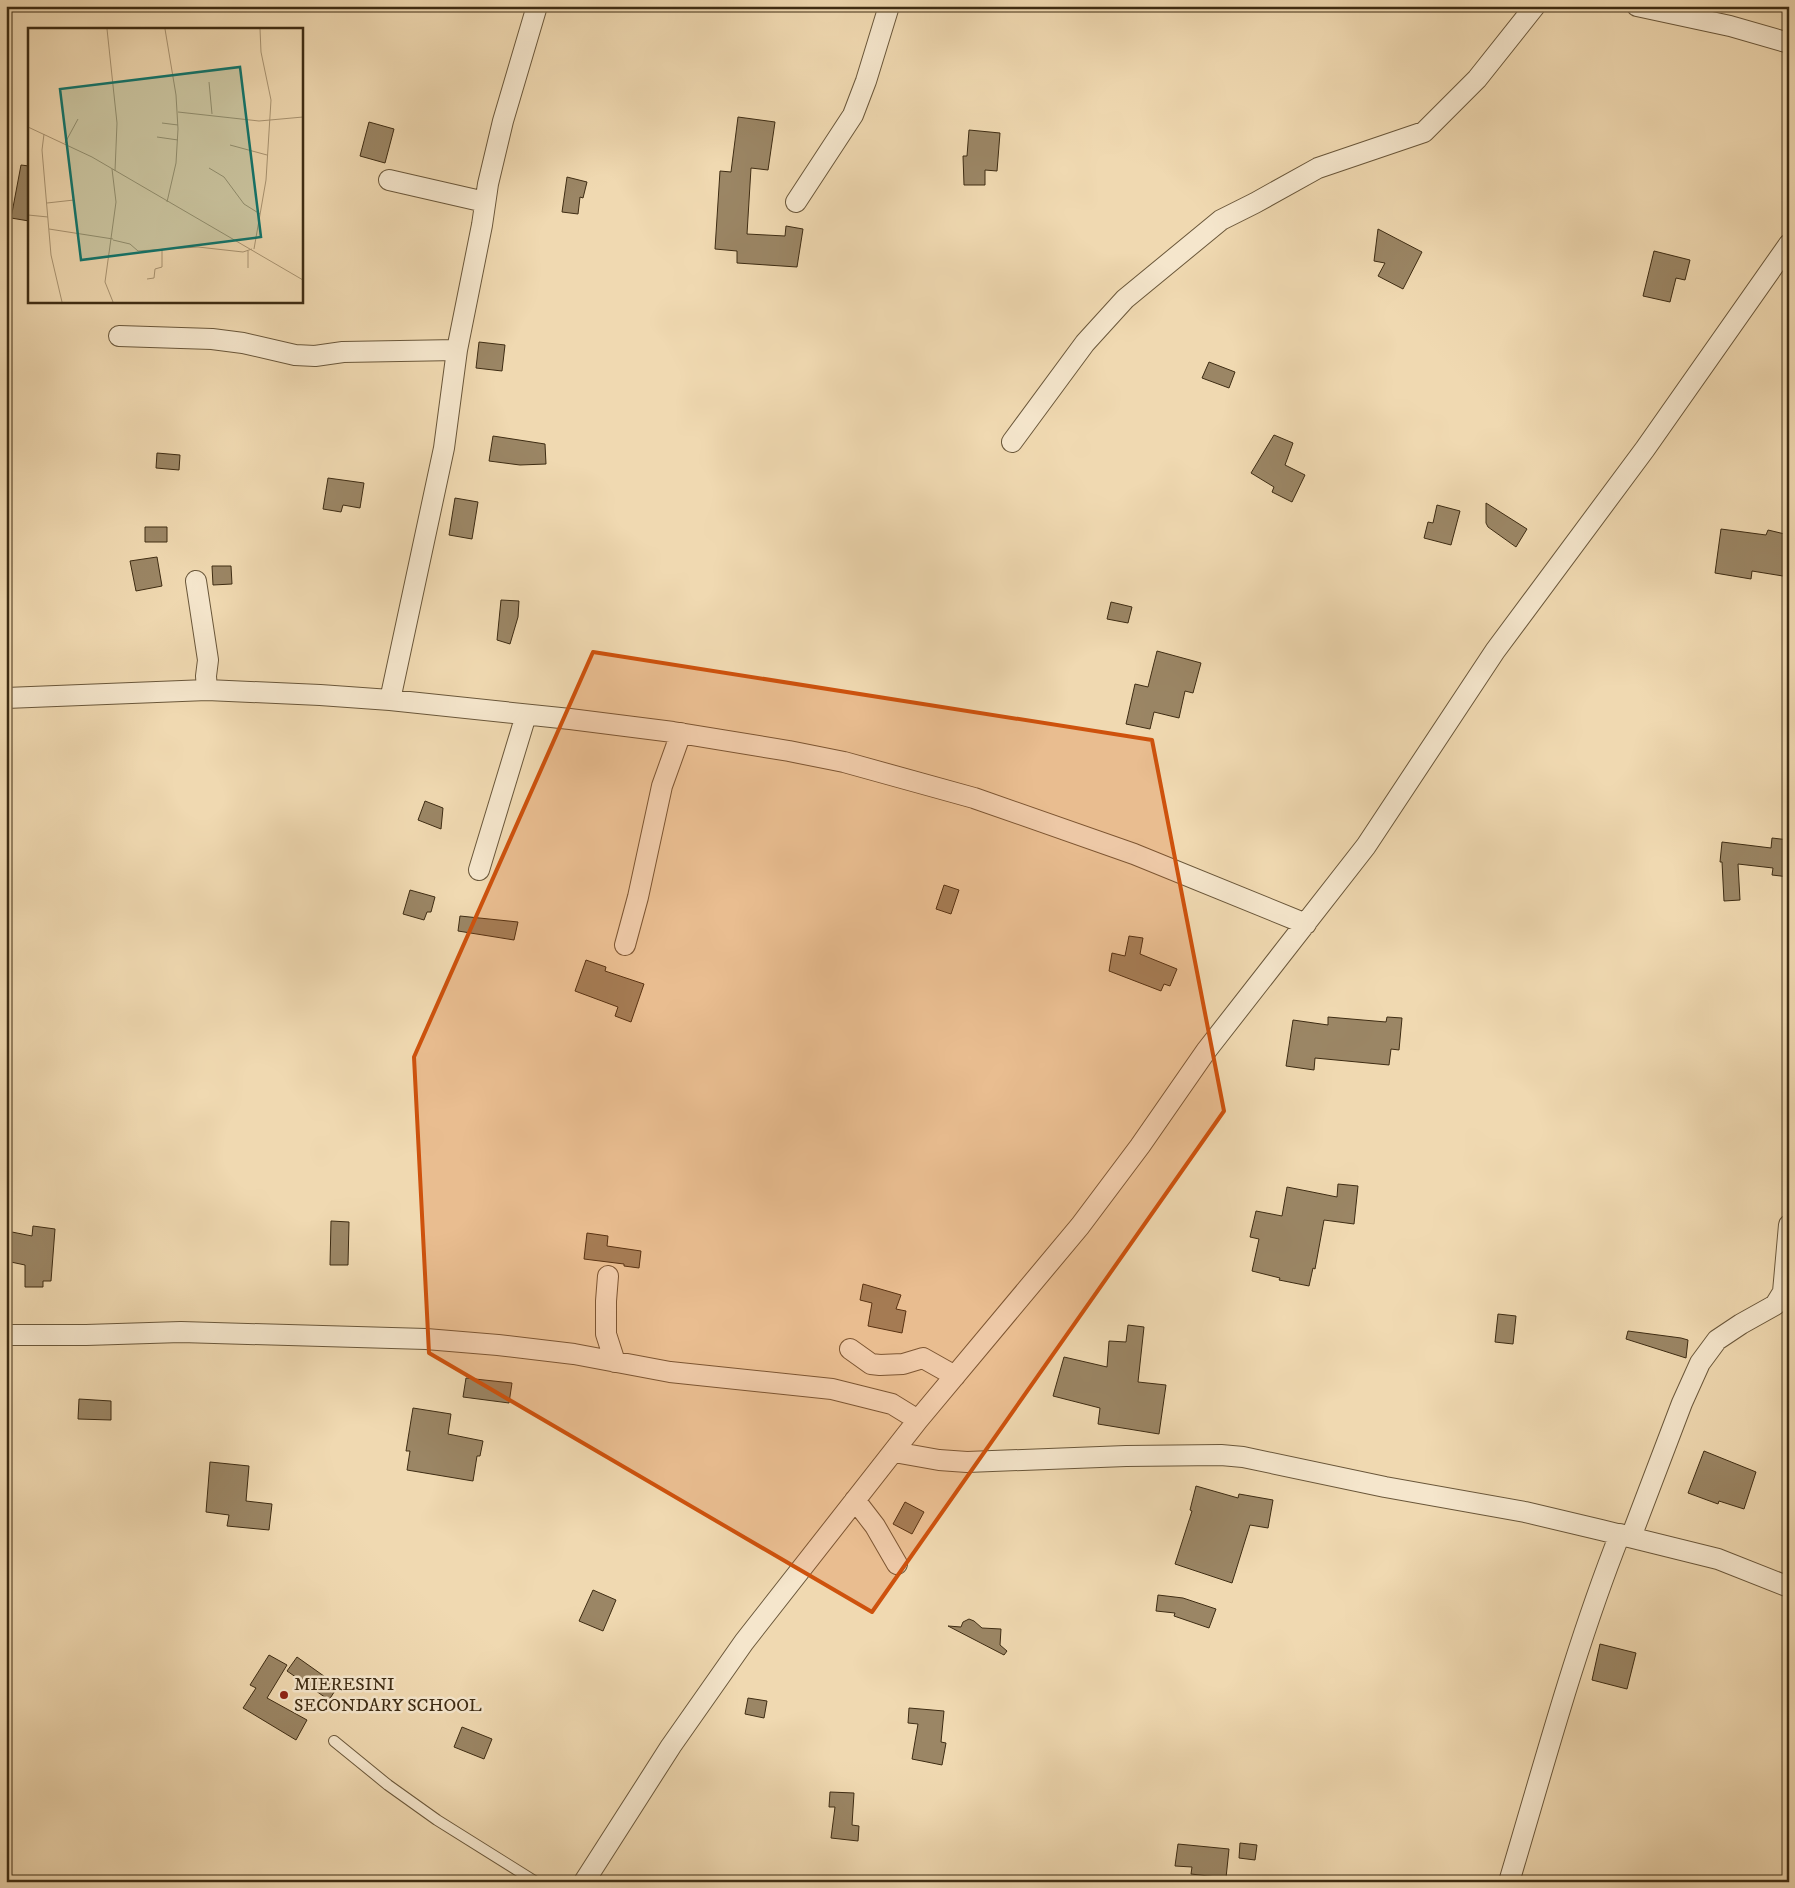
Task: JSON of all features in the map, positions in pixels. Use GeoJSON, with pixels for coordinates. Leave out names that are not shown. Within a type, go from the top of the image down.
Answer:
{"type":"FeatureCollection","features":[{"type":"Feature","properties":{"kind":"street"},"geometry":{"type":"LineString","coordinates":[[390,700],[444,448],[457,350],[485,202],[503,120],[537,6]]}},
{"type":"Feature","properties":{"kind":"street"},"geometry":{"type":"LineString","coordinates":[[796,202],[853,115],[890,6]]}},
{"type":"Feature","properties":{"kind":"street"},"geometry":{"type":"LineString","coordinates":[[1012,442],[1085,343],[1125,299],[1221,220],[1318,168],[1424,132],[1477,79],[1535,6]]}},
{"type":"Feature","properties":{"kind":"street"},"geometry":{"type":"LineString","coordinates":[[1637,6],[1730,26],[1789,43]]}},
{"type":"Feature","properties":{"kind":"street"},"geometry":{"type":"LineString","coordinates":[[389,180],[485,202]]}},
{"type":"Feature","properties":{"kind":"street"},"geometry":{"type":"LineString","coordinates":[[584,1882],[671,1746],[744,1642],[918,1420],[1080,1226],[1140,1146],[1206,1051],[1366,846],[1495,651],[1645,448],[1789,244]]}},
{"type":"Feature","properties":{"kind":"street"},"geometry":{"type":"LineString","coordinates":[[119,336],[244,343],[302,355],[457,350]]}},
{"type":"Feature","properties":{"kind":"street"},"geometry":{"type":"LineString","coordinates":[[196,581],[208,660],[207,690]]}},
{"type":"Feature","properties":{"kind":"street"},"geometry":{"type":"LineString","coordinates":[[6,698],[207,690],[310,694],[390,700],[681,734],[844,762],[965,796],[1102,842],[1184,873],[1306,924]]}},
{"type":"Feature","properties":{"kind":"street"},"geometry":{"type":"LineString","coordinates":[[480,870],[526,715]]}},
{"type":"Feature","properties":{"kind":"street"},"geometry":{"type":"LineString","coordinates":[[625,945],[638,897],[662,786],[681,734]]}},
{"type":"Feature","properties":{"kind":"street"},"geometry":{"type":"LineString","coordinates":[[1509,1882],[1589,1615],[1626,1536],[1700,1364],[1717,1340],[1741,1324],[1775,1306],[1783,1292],[1789,1225]]}},
{"type":"Feature","properties":{"kind":"street"},"geometry":{"type":"LineString","coordinates":[[608,1276],[606,1334],[615,1362]]}},
{"type":"Feature","properties":{"kind":"street"},"geometry":{"type":"LineString","coordinates":[[6,1335],[181,1332],[426,1339],[508,1346],[574,1354],[670,1372],[832,1389],[892,1404],[918,1420]]}},
{"type":"Feature","properties":{"kind":"street"},"geometry":{"type":"LineString","coordinates":[[850,1348],[871,1364],[892,1366],[923,1358],[955,1376]]}},
{"type":"Feature","properties":{"kind":"street"},"geometry":{"type":"LineString","coordinates":[[894,1452],[939,1460],[967,1462],[1126,1456],[1221,1455],[1243,1457],[1385,1487],[1525,1512],[1626,1536],[1718,1559],[1789,1587]]}},
{"type":"Feature","properties":{"kind":"street"},"geometry":{"type":"LineString","coordinates":[[855,1500],[875,1526],[897,1564]]}},
{"type":"Feature","properties":{"kind":"lane"},"geometry":{"type":"LineString","coordinates":[[334,1742],[388,1786],[478,1847],[536,1882]]}},
{"type":"Feature","properties":{"kind":"highlighted area"},"geometry":{"type":"Polygon","coordinates":[[[593,652],[1152,740],[1224,1111],[872,1612],[429,1353],[414,1057],[593,652]]]}},
{"type":"Feature","properties":{"kind":"building"},"geometry":{"type":"Polygon","coordinates":[[[738,117],[775,122],[768,170],[751,168],[747,234],[785,236],[786,226],[803,229],[797,267],[737,263],[737,251],[715,249],[720,171],[731,172],[738,117]]]}},
{"type":"Feature","properties":{"kind":"building"},"geometry":{"type":"Polygon","coordinates":[[[369,122],[394,129],[385,163],[360,156],[369,122]]]}},
{"type":"Feature","properties":{"kind":"building"},"geometry":{"type":"Polygon","coordinates":[[[969,130],[1000,133],[997,171],[985,170],[985,185],[964,185],[963,156],[967,156],[969,130]]]}},
{"type":"Feature","properties":{"kind":"building"},"geometry":{"type":"Polygon","coordinates":[[[21,165],[28,166],[28,221],[11,218],[21,165]]]}},
{"type":"Feature","properties":{"kind":"building"},"geometry":{"type":"Polygon","coordinates":[[[567,177],[587,182],[583,198],[580,197],[578,214],[562,212],[567,177]]]}},
{"type":"Feature","properties":{"kind":"building"},"geometry":{"type":"Polygon","coordinates":[[[1378,229],[1422,252],[1403,289],[1378,276],[1385,263],[1374,261],[1378,229]]]}},
{"type":"Feature","properties":{"kind":"building"},"geometry":{"type":"Polygon","coordinates":[[[1654,251],[1690,260],[1685,280],[1676,278],[1670,302],[1643,296],[1654,251]]]}},
{"type":"Feature","properties":{"kind":"building"},"geometry":{"type":"Polygon","coordinates":[[[479,342],[505,345],[502,371],[476,368],[479,342]]]}},
{"type":"Feature","properties":{"kind":"building"},"geometry":{"type":"Polygon","coordinates":[[[1209,362],[1235,372],[1229,388],[1202,378],[1209,362]]]}},
{"type":"Feature","properties":{"kind":"building"},"geometry":{"type":"Polygon","coordinates":[[[1274,435],[1293,443],[1285,465],[1305,475],[1292,502],[1272,492],[1274,487],[1251,473],[1274,435]]]}},
{"type":"Feature","properties":{"kind":"building"},"geometry":{"type":"Polygon","coordinates":[[[493,436],[545,444],[546,464],[520,465],[489,461],[493,436]]]}},
{"type":"Feature","properties":{"kind":"building"},"geometry":{"type":"Polygon","coordinates":[[[157,453],[180,455],[179,470],[156,468],[157,453]]]}},
{"type":"Feature","properties":{"kind":"building"},"geometry":{"type":"Polygon","coordinates":[[[328,478],[364,483],[360,508],[343,505],[341,512],[323,509],[328,478]]]}},
{"type":"Feature","properties":{"kind":"building"},"geometry":{"type":"Polygon","coordinates":[[[455,498],[478,502],[472,539],[449,535],[455,498]]]}},
{"type":"Feature","properties":{"kind":"building"},"geometry":{"type":"Polygon","coordinates":[[[1486,503],[1527,529],[1516,547],[1488,527],[1486,523],[1486,503]]]}},
{"type":"Feature","properties":{"kind":"building"},"geometry":{"type":"Polygon","coordinates":[[[1437,505],[1460,511],[1451,545],[1424,538],[1428,522],[1433,523],[1437,505]]]}},
{"type":"Feature","properties":{"kind":"building"},"geometry":{"type":"Polygon","coordinates":[[[145,527],[167,527],[167,542],[145,542],[145,527]]]}},
{"type":"Feature","properties":{"kind":"building"},"geometry":{"type":"Polygon","coordinates":[[[1721,529],[1766,535],[1768,530],[1789,535],[1789,577],[1752,571],[1751,579],[1715,573],[1721,529]]]}},
{"type":"Feature","properties":{"kind":"building"},"geometry":{"type":"Polygon","coordinates":[[[157,557],[162,586],[136,591],[130,561],[157,557]]]}},
{"type":"Feature","properties":{"kind":"building"},"geometry":{"type":"Polygon","coordinates":[[[212,566],[231,566],[232,584],[213,585],[212,566]]]}},
{"type":"Feature","properties":{"kind":"building"},"geometry":{"type":"Polygon","coordinates":[[[501,600],[519,601],[518,617],[510,644],[497,640],[501,600]]]}},
{"type":"Feature","properties":{"kind":"building"},"geometry":{"type":"Polygon","coordinates":[[[1111,602],[1132,607],[1128,623],[1107,619],[1111,602]]]}},
{"type":"Feature","properties":{"kind":"building"},"geometry":{"type":"Polygon","coordinates":[[[1157,651],[1201,663],[1193,693],[1185,691],[1179,718],[1154,712],[1150,729],[1126,724],[1135,684],[1148,687],[1157,651]]]}},
{"type":"Feature","properties":{"kind":"building"},"geometry":{"type":"Polygon","coordinates":[[[425,801],[443,808],[441,829],[418,820],[425,801]]]}},
{"type":"Feature","properties":{"kind":"building"},"geometry":{"type":"Polygon","coordinates":[[[1772,838],[1789,840],[1789,877],[1772,875],[1773,868],[1738,864],[1740,900],[1724,901],[1722,862],[1720,862],[1722,842],[1771,848],[1772,838]]]}},
{"type":"Feature","properties":{"kind":"building"},"geometry":{"type":"Polygon","coordinates":[[[944,885],[959,890],[951,914],[936,909],[944,885]]]}},
{"type":"Feature","properties":{"kind":"building"},"geometry":{"type":"Polygon","coordinates":[[[410,890],[435,897],[431,912],[427,912],[424,920],[403,914],[410,890]]]}},
{"type":"Feature","properties":{"kind":"building"},"geometry":{"type":"Polygon","coordinates":[[[460,916],[518,922],[514,940],[458,931],[460,916]]]}},
{"type":"Feature","properties":{"kind":"building"},"geometry":{"type":"Polygon","coordinates":[[[1129,936],[1143,938],[1140,954],[1177,969],[1170,986],[1164,984],[1161,991],[1109,971],[1112,953],[1125,956],[1129,936]]]}},
{"type":"Feature","properties":{"kind":"building"},"geometry":{"type":"Polygon","coordinates":[[[586,960],[606,967],[605,971],[644,984],[631,1022],[615,1016],[618,1007],[575,991],[586,960]]]}},
{"type":"Feature","properties":{"kind":"building"},"geometry":{"type":"Polygon","coordinates":[[[1328,1017],[1386,1022],[1387,1017],[1402,1018],[1399,1050],[1391,1049],[1389,1065],[1315,1058],[1314,1070],[1286,1066],[1293,1020],[1328,1025],[1328,1017]]]}},
{"type":"Feature","properties":{"kind":"building"},"geometry":{"type":"Polygon","coordinates":[[[1338,1184],[1358,1186],[1354,1224],[1324,1220],[1315,1269],[1313,1268],[1309,1286],[1279,1280],[1280,1278],[1252,1271],[1259,1239],[1250,1237],[1256,1211],[1282,1216],[1287,1187],[1337,1197],[1338,1184]]]}},
{"type":"Feature","properties":{"kind":"building"},"geometry":{"type":"Polygon","coordinates":[[[331,1221],[349,1222],[348,1265],[330,1265],[331,1221]]]}},
{"type":"Feature","properties":{"kind":"building"},"geometry":{"type":"Polygon","coordinates":[[[33,1226],[55,1229],[51,1281],[43,1281],[43,1287],[25,1287],[25,1265],[6,1261],[12,1232],[32,1236],[33,1226]]]}},
{"type":"Feature","properties":{"kind":"building"},"geometry":{"type":"Polygon","coordinates":[[[587,1233],[608,1236],[607,1246],[641,1251],[639,1268],[624,1266],[624,1264],[584,1259],[587,1233]]]}},
{"type":"Feature","properties":{"kind":"building"},"geometry":{"type":"Polygon","coordinates":[[[863,1284],[901,1295],[896,1309],[906,1311],[902,1333],[868,1326],[872,1303],[860,1300],[863,1284]]]}},
{"type":"Feature","properties":{"kind":"building"},"geometry":{"type":"Polygon","coordinates":[[[1498,1314],[1516,1316],[1513,1344],[1495,1342],[1498,1314]]]}},
{"type":"Feature","properties":{"kind":"building"},"geometry":{"type":"Polygon","coordinates":[[[1128,1325],[1144,1327],[1138,1382],[1166,1385],[1159,1434],[1098,1424],[1100,1408],[1053,1396],[1064,1357],[1107,1367],[1109,1341],[1126,1342],[1128,1325]]]}},
{"type":"Feature","properties":{"kind":"building"},"geometry":{"type":"Polygon","coordinates":[[[1628,1331],[1688,1340],[1686,1358],[1626,1339],[1628,1331]]]}},
{"type":"Feature","properties":{"kind":"building"},"geometry":{"type":"Polygon","coordinates":[[[466,1378],[512,1383],[509,1403],[463,1397],[466,1378]]]}},
{"type":"Feature","properties":{"kind":"building"},"geometry":{"type":"Polygon","coordinates":[[[79,1399],[111,1401],[111,1420],[78,1419],[79,1399]]]}},
{"type":"Feature","properties":{"kind":"building"},"geometry":{"type":"Polygon","coordinates":[[[413,1408],[451,1414],[448,1434],[483,1441],[480,1456],[477,1456],[473,1481],[407,1470],[410,1451],[406,1451],[413,1408]]]}},
{"type":"Feature","properties":{"kind":"building"},"geometry":{"type":"Polygon","coordinates":[[[1704,1451],[1756,1472],[1744,1509],[1719,1501],[1718,1504],[1688,1493],[1704,1451]]]}},
{"type":"Feature","properties":{"kind":"building"},"geometry":{"type":"Polygon","coordinates":[[[210,1462],[249,1466],[246,1501],[272,1504],[269,1530],[227,1526],[229,1515],[206,1512],[210,1462]]]}},
{"type":"Feature","properties":{"kind":"building"},"geometry":{"type":"Polygon","coordinates":[[[1196,1486],[1238,1498],[1239,1494],[1273,1500],[1268,1528],[1250,1525],[1232,1583],[1175,1564],[1192,1511],[1190,1510],[1196,1486]]]}},
{"type":"Feature","properties":{"kind":"building"},"geometry":{"type":"Polygon","coordinates":[[[905,1502],[924,1512],[912,1534],[893,1524],[905,1502]]]}},
{"type":"Feature","properties":{"kind":"building"},"geometry":{"type":"Polygon","coordinates":[[[593,1590],[616,1600],[603,1631],[579,1621],[593,1590]]]}},
{"type":"Feature","properties":{"kind":"building"},"geometry":{"type":"Polygon","coordinates":[[[1158,1595],[1183,1598],[1216,1609],[1209,1628],[1174,1616],[1175,1613],[1156,1611],[1158,1595]]]}},
{"type":"Feature","properties":{"kind":"building"},"geometry":{"type":"Polygon","coordinates":[[[969,1619],[982,1628],[1001,1629],[1000,1645],[1007,1651],[1004,1655],[948,1626],[961,1627],[963,1622],[969,1619]]]}},
{"type":"Feature","properties":{"kind":"building"},"geometry":{"type":"Polygon","coordinates":[[[1600,1644],[1636,1653],[1627,1689],[1592,1680],[1600,1644]]]}},
{"type":"Feature","properties":{"kind":"building"},"geometry":{"type":"Polygon","coordinates":[[[269,1655],[287,1665],[267,1698],[307,1720],[296,1740],[243,1708],[256,1688],[250,1685],[269,1655]]]}},
{"type":"Feature","properties":{"kind":"building"},"geometry":{"type":"Polygon","coordinates":[[[297,1657],[338,1686],[329,1700],[287,1671],[297,1657]]]}},
{"type":"Feature","properties":{"kind":"building"},"geometry":{"type":"Polygon","coordinates":[[[748,1698],[767,1701],[764,1718],[745,1714],[748,1698]]]}},
{"type":"Feature","properties":{"kind":"building"},"geometry":{"type":"Polygon","coordinates":[[[909,1708],[944,1711],[941,1742],[946,1743],[942,1765],[912,1759],[918,1724],[908,1723],[909,1708]]]}},
{"type":"Feature","properties":{"kind":"building"},"geometry":{"type":"Polygon","coordinates":[[[462,1727],[492,1739],[484,1759],[454,1747],[462,1727]]]}},
{"type":"Feature","properties":{"kind":"building"},"geometry":{"type":"Polygon","coordinates":[[[830,1792],[854,1793],[852,1825],[859,1826],[858,1841],[831,1838],[835,1807],[829,1807],[830,1792]]]}},
{"type":"Feature","properties":{"kind":"building"},"geometry":{"type":"Polygon","coordinates":[[[1240,1843],[1257,1845],[1255,1860],[1239,1858],[1240,1843]]]}},
{"type":"Feature","properties":{"kind":"building"},"geometry":{"type":"Polygon","coordinates":[[[1178,1844],[1229,1849],[1226,1878],[1191,1874],[1192,1867],[1175,1866],[1178,1844]]]}},
{"type":"Feature","properties":{"kind":"place","name":"MIERESINI SECONDARY SCHOOL"},"geometry":{"type":"Point","coordinates":[284,1695]}}]}
